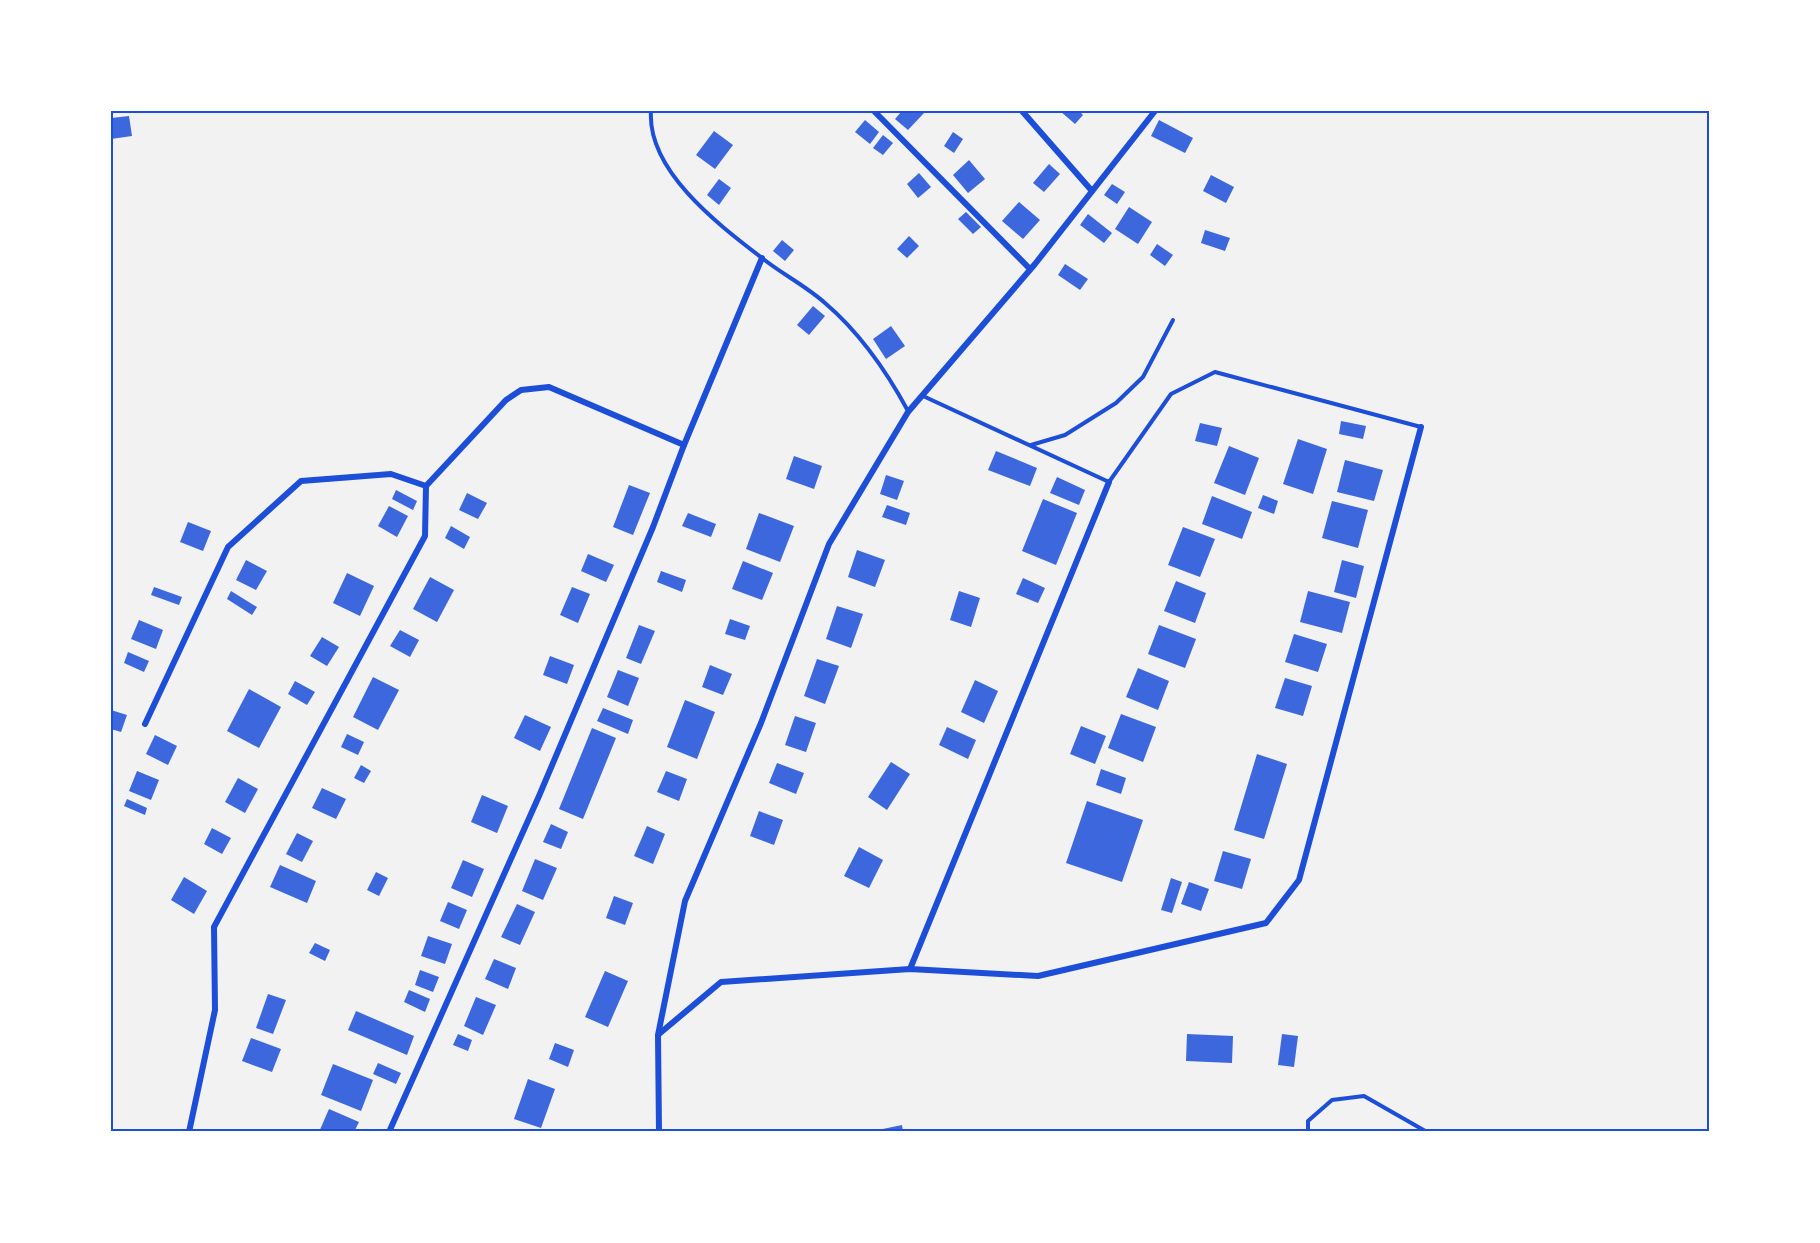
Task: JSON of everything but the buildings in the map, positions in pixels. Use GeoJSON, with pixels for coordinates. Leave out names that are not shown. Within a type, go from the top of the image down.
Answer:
{"type":"FeatureCollection","features":[{"type":"Feature","properties":{"kind":"street"},"geometry":{"type":"LineString","coordinates":[[874,111],[1030,269]]}},
{"type":"Feature","properties":{"kind":"street"},"geometry":{"type":"LineString","coordinates":[[1022,111],[1092,191]]}},
{"type":"Feature","properties":{"kind":"street"},"geometry":{"type":"LineString","coordinates":[[659,1132],[658,1035],[685,900],[761,723],[829,544],[908,412],[1030,269],[1155,111]]}},
{"type":"Feature","properties":{"kind":"street"},"geometry":{"type":"LineString","coordinates":[[389,1132],[543,785],[653,528],[684,445],[762,258]]}},
{"type":"Feature","properties":{"kind":"street"},"geometry":{"type":"LineString","coordinates":[[189,1132],[214,1010],[214,927],[425,536],[426,486],[506,400],[521,390],[549,387],[684,445]]}},
{"type":"Feature","properties":{"kind":"street"},"geometry":{"type":"LineString","coordinates":[[658,1035],[721,982],[910,969],[1038,976],[1266,923],[1299,880],[1421,427]]}},
{"type":"Feature","properties":{"kind":"street"},"geometry":{"type":"LineString","coordinates":[[145,724],[228,547],[301,481],[391,474],[426,486]]}},
{"type":"Feature","properties":{"kind":"street"},"geometry":{"type":"LineString","coordinates":[[910,969],[1109,482]]}},
{"type":"Feature","properties":{"kind":"lane"},"geometry":{"type":"LineString","coordinates":[[651,111],[653,136],[659,153],[693,201],[762,258],[825,302],[850,327],[895,386],[908,412]]}},
{"type":"Feature","properties":{"kind":"lane"},"geometry":{"type":"LineString","coordinates":[[1030,445],[1065,435],[1116,403],[1143,377],[1173,320]]}},
{"type":"Feature","properties":{"kind":"lane"},"geometry":{"type":"LineString","coordinates":[[922,396],[1109,482],[1171,394],[1215,372],[1421,427]]}},
{"type":"Feature","properties":{"kind":"lane"},"geometry":{"type":"LineString","coordinates":[[1308,1132],[1308,1121],[1332,1100],[1364,1096],[1427,1132]]}}]}
